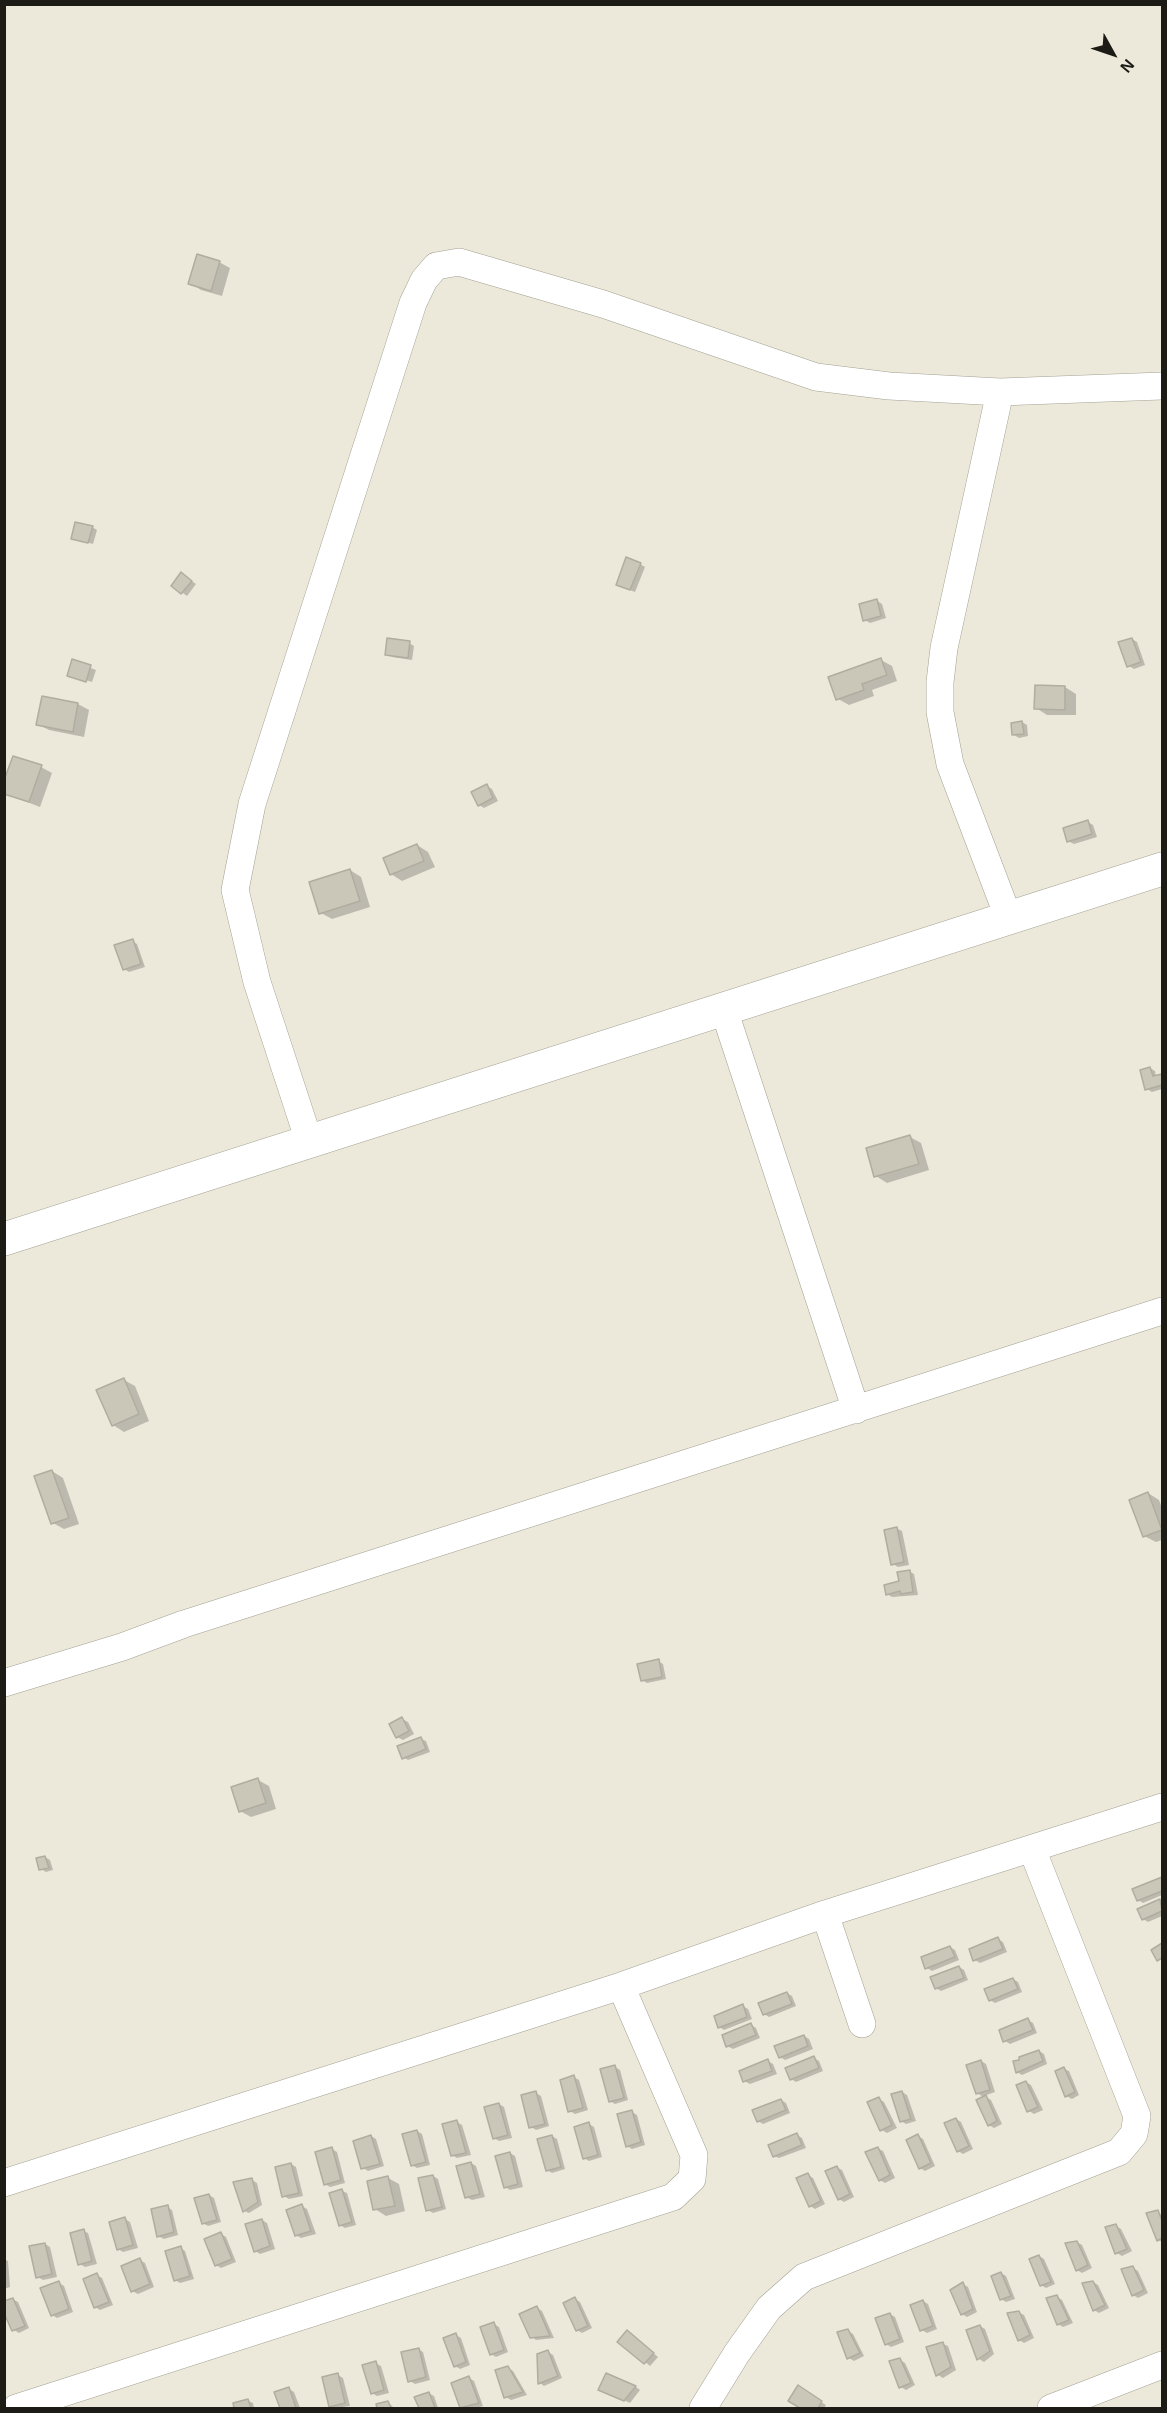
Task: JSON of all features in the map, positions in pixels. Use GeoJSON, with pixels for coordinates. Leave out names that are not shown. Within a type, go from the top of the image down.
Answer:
{"type":"FeatureCollection","features":[{"type":"Feature","properties":{"kind":"street"},"geometry":{"type":"LineString","coordinates":[[309,1141],[257,982],[235,890],[252,804],[405,325],[420,288],[436,266],[459,262],[470,265],[603,304],[816,377],[889,386],[1000,392],[1162,386]]}},
{"type":"Feature","properties":{"kind":"street"},"geometry":{"type":"LineString","coordinates":[[1000,392],[944,648],[940,682],[940,711],[950,764],[1010,920]]}},
{"type":"Feature","properties":{"kind":"street"},"geometry":{"type":"LineString","coordinates":[[4,1239],[1010,920],[1162,869]]}},
{"type":"Feature","properties":{"kind":"street"},"geometry":{"type":"LineString","coordinates":[[724,1010],[855,1410]]}},
{"type":"Feature","properties":{"kind":"street"},"geometry":{"type":"LineString","coordinates":[[4,1683],[112,1650],[184,1623],[1162,1311]]}},
{"type":"Feature","properties":{"kind":"street"},"geometry":{"type":"LineString","coordinates":[[4,2183],[621,1986],[825,1914],[1162,1807]]}},
{"type":"Feature","properties":{"kind":"street"},"geometry":{"type":"LineString","coordinates":[[703,2409],[768,2308],[804,2277],[1119,2152],[1134,2134],[1137,2116],[1032,1849]]}},
{"type":"Feature","properties":{"kind":"street"},"geometry":{"type":"LineString","coordinates":[[825,1914],[862,2024]]}},
{"type":"Feature","properties":{"kind":"street"},"geometry":{"type":"LineString","coordinates":[[16,2409],[673,2197],[692,2179],[694,2155],[621,1986]]}},
{"type":"Feature","properties":{"kind":"street"},"geometry":{"type":"LineString","coordinates":[[1051,2409],[1162,2365]]}},
{"type":"Feature","properties":{"kind":"building"},"geometry":{"type":"Polygon","coordinates":[[[197,254],[220,261],[211,291],[188,284],[197,254]]]}},
{"type":"Feature","properties":{"kind":"building"},"geometry":{"type":"Polygon","coordinates":[[[75,522],[93,526],[88,543],[71,539],[75,522]]]}},
{"type":"Feature","properties":{"kind":"building"},"geometry":{"type":"Polygon","coordinates":[[[626,557],[641,563],[630,590],[616,585],[626,557]]]}},
{"type":"Feature","properties":{"kind":"building"},"geometry":{"type":"Polygon","coordinates":[[[181,572],[192,581],[181,594],[171,586],[181,572]]]}},
{"type":"Feature","properties":{"kind":"building"},"geometry":{"type":"Polygon","coordinates":[[[877,599],[881,616],[863,621],[859,604],[877,599]]]}},
{"type":"Feature","properties":{"kind":"building"},"geometry":{"type":"Polygon","coordinates":[[[387,638],[410,641],[408,658],[385,655],[387,638]]]}},
{"type":"Feature","properties":{"kind":"building"},"geometry":{"type":"Polygon","coordinates":[[[1132,638],[1141,662],[1127,667],[1118,642],[1132,638]]]}},
{"type":"Feature","properties":{"kind":"building"},"geometry":{"type":"Polygon","coordinates":[[[881,658],[887,675],[862,684],[864,690],[836,700],[828,677],[881,658]]]}},
{"type":"Feature","properties":{"kind":"building"},"geometry":{"type":"Polygon","coordinates":[[[72,659],[91,665],[86,682],[67,676],[72,659]]]}},
{"type":"Feature","properties":{"kind":"building"},"geometry":{"type":"Polygon","coordinates":[[[1035,685],[1065,686],[1065,710],[1034,709],[1035,685]]]}},
{"type":"Feature","properties":{"kind":"building"},"geometry":{"type":"Polygon","coordinates":[[[42,696],[78,703],[73,732],[36,725],[42,696]]]}},
{"type":"Feature","properties":{"kind":"building"},"geometry":{"type":"Polygon","coordinates":[[[1022,721],[1024,734],[1012,735],[1011,723],[1022,721]]]}},
{"type":"Feature","properties":{"kind":"building"},"geometry":{"type":"Polygon","coordinates":[[[13,756],[42,765],[29,802],[4,794],[4,780],[13,756]]]}},
{"type":"Feature","properties":{"kind":"building"},"geometry":{"type":"Polygon","coordinates":[[[487,784],[493,798],[478,806],[471,792],[487,784]]]}},
{"type":"Feature","properties":{"kind":"building"},"geometry":{"type":"Polygon","coordinates":[[[1088,820],[1092,834],[1067,842],[1063,828],[1088,820]]]}},
{"type":"Feature","properties":{"kind":"building"},"geometry":{"type":"Polygon","coordinates":[[[417,844],[424,861],[390,875],[383,858],[417,844]]]}},
{"type":"Feature","properties":{"kind":"building"},"geometry":{"type":"Polygon","coordinates":[[[350,869],[360,901],[319,914],[309,882],[350,869]]]}},
{"type":"Feature","properties":{"kind":"building"},"geometry":{"type":"Polygon","coordinates":[[[133,939],[141,964],[123,970],[114,945],[133,939]]]}},
{"type":"Feature","properties":{"kind":"building"},"geometry":{"type":"Polygon","coordinates":[[[1150,1067],[1153,1076],[1162,1074],[1162,1085],[1145,1090],[1140,1070],[1150,1067]]]}},
{"type":"Feature","properties":{"kind":"building"},"geometry":{"type":"Polygon","coordinates":[[[910,1135],[919,1164],[874,1177],[866,1148],[910,1135]]]}},
{"type":"Feature","properties":{"kind":"building"},"geometry":{"type":"Polygon","coordinates":[[[124,1378],[139,1414],[112,1426],[96,1390],[124,1378]]]}},
{"type":"Feature","properties":{"kind":"building"},"geometry":{"type":"Polygon","coordinates":[[[52,1470],[69,1518],[51,1524],[34,1476],[52,1470]]]}},
{"type":"Feature","properties":{"kind":"building"},"geometry":{"type":"Polygon","coordinates":[[[1148,1492],[1162,1530],[1143,1537],[1129,1500],[1148,1492]]]}},
{"type":"Feature","properties":{"kind":"building"},"geometry":{"type":"Polygon","coordinates":[[[897,1527],[904,1562],[891,1565],[884,1530],[897,1527]]]}},
{"type":"Feature","properties":{"kind":"building"},"geometry":{"type":"Polygon","coordinates":[[[910,1570],[913,1592],[901,1594],[900,1591],[886,1595],[884,1585],[899,1581],[897,1572],[910,1570]]]}},
{"type":"Feature","properties":{"kind":"building"},"geometry":{"type":"Polygon","coordinates":[[[659,1659],[662,1677],[641,1681],[637,1664],[659,1659]]]}},
{"type":"Feature","properties":{"kind":"building"},"geometry":{"type":"Polygon","coordinates":[[[402,1717],[409,1731],[396,1738],[389,1724],[402,1717]]]}},
{"type":"Feature","properties":{"kind":"building"},"geometry":{"type":"Polygon","coordinates":[[[421,1737],[426,1749],[402,1759],[397,1746],[421,1737]]]}},
{"type":"Feature","properties":{"kind":"building"},"geometry":{"type":"Polygon","coordinates":[[[258,1778],[266,1803],[239,1812],[231,1787],[258,1778]]]}},
{"type":"Feature","properties":{"kind":"building"},"geometry":{"type":"Polygon","coordinates":[[[45,1856],[49,1868],[39,1870],[36,1858],[45,1856]]]}},
{"type":"Feature","properties":{"kind":"building"},"geometry":{"type":"Polygon","coordinates":[[[1162,1877],[1162,1891],[1137,1901],[1132,1889],[1162,1877]]]}},
{"type":"Feature","properties":{"kind":"building"},"geometry":{"type":"Polygon","coordinates":[[[1160,1899],[1162,1911],[1142,1920],[1137,1909],[1160,1899]]]}},
{"type":"Feature","properties":{"kind":"building"},"geometry":{"type":"Polygon","coordinates":[[[998,1937],[1003,1949],[973,1961],[969,1949],[998,1937]]]}},
{"type":"Feature","properties":{"kind":"building"},"geometry":{"type":"Polygon","coordinates":[[[1162,1943],[1162,1958],[1157,1961],[1151,1950],[1162,1943]]]}},
{"type":"Feature","properties":{"kind":"building"},"geometry":{"type":"Polygon","coordinates":[[[950,1946],[955,1957],[925,1969],[921,1957],[950,1946]]]}},
{"type":"Feature","properties":{"kind":"building"},"geometry":{"type":"Polygon","coordinates":[[[959,1966],[964,1978],[935,1989],[930,1977],[959,1966]]]}},
{"type":"Feature","properties":{"kind":"building"},"geometry":{"type":"Polygon","coordinates":[[[1013,1978],[1018,1989],[989,2001],[984,1989],[1013,1978]]]}},
{"type":"Feature","properties":{"kind":"building"},"geometry":{"type":"Polygon","coordinates":[[[787,1992],[792,2004],[763,2015],[758,2003],[787,1992]]]}},
{"type":"Feature","properties":{"kind":"building"},"geometry":{"type":"Polygon","coordinates":[[[743,2004],[747,2017],[718,2028],[714,2016],[743,2004]]]}},
{"type":"Feature","properties":{"kind":"building"},"geometry":{"type":"Polygon","coordinates":[[[1028,2018],[1033,2030],[1003,2042],[999,2030],[1028,2018]]]}},
{"type":"Feature","properties":{"kind":"building"},"geometry":{"type":"Polygon","coordinates":[[[751,2023],[756,2035],[726,2047],[722,2035],[751,2023]]]}},
{"type":"Feature","properties":{"kind":"building"},"geometry":{"type":"Polygon","coordinates":[[[804,2035],[808,2046],[779,2058],[774,2046],[804,2035]]]}},
{"type":"Feature","properties":{"kind":"building"},"geometry":{"type":"Polygon","coordinates":[[[1039,2050],[1043,2061],[1016,2073],[1013,2061],[1039,2050]]]}},
{"type":"Feature","properties":{"kind":"building"},"geometry":{"type":"Polygon","coordinates":[[[814,2056],[819,2068],[790,2080],[785,2068],[814,2056]]]}},
{"type":"Feature","properties":{"kind":"building"},"geometry":{"type":"Polygon","coordinates":[[[768,2059],[772,2071],[743,2082],[739,2071],[768,2059]]]}},
{"type":"Feature","properties":{"kind":"building"},"geometry":{"type":"Polygon","coordinates":[[[981,2060],[990,2090],[976,2094],[966,2065],[981,2060]]]}},
{"type":"Feature","properties":{"kind":"building"},"geometry":{"type":"Polygon","coordinates":[[[615,2065],[624,2098],[609,2102],[600,2069],[615,2065]]]}},
{"type":"Feature","properties":{"kind":"building"},"geometry":{"type":"Polygon","coordinates":[[[1064,2067],[1075,2092],[1065,2097],[1055,2071],[1064,2067]]]}},
{"type":"Feature","properties":{"kind":"building"},"geometry":{"type":"Polygon","coordinates":[[[574,2075],[583,2108],[568,2112],[560,2080],[574,2075]]]}},
{"type":"Feature","properties":{"kind":"building"},"geometry":{"type":"Polygon","coordinates":[[[1026,2081],[1038,2107],[1027,2112],[1016,2085],[1026,2081]]]}},
{"type":"Feature","properties":{"kind":"building"},"geometry":{"type":"Polygon","coordinates":[[[536,2091],[545,2124],[529,2128],[521,2095],[536,2091]]]}},
{"type":"Feature","properties":{"kind":"building"},"geometry":{"type":"Polygon","coordinates":[[[902,2091],[911,2119],[900,2122],[891,2094],[902,2091]]]}},
{"type":"Feature","properties":{"kind":"building"},"geometry":{"type":"Polygon","coordinates":[[[986,2095],[997,2121],[988,2126],[976,2100],[986,2095]]]}},
{"type":"Feature","properties":{"kind":"building"},"geometry":{"type":"Polygon","coordinates":[[[879,2097],[892,2125],[880,2131],[867,2102],[879,2097]]]}},
{"type":"Feature","properties":{"kind":"building"},"geometry":{"type":"Polygon","coordinates":[[[781,2099],[786,2110],[757,2122],[752,2110],[781,2099]]]}},
{"type":"Feature","properties":{"kind":"building"},"geometry":{"type":"Polygon","coordinates":[[[499,2103],[508,2135],[493,2139],[484,2107],[499,2103]]]}},
{"type":"Feature","properties":{"kind":"building"},"geometry":{"type":"Polygon","coordinates":[[[632,2110],[641,2142],[626,2147],[617,2114],[632,2110]]]}},
{"type":"Feature","properties":{"kind":"building"},"geometry":{"type":"Polygon","coordinates":[[[956,2118],[969,2146],[957,2152],[944,2123],[956,2118]]]}},
{"type":"Feature","properties":{"kind":"building"},"geometry":{"type":"Polygon","coordinates":[[[457,2120],[466,2153],[451,2156],[442,2124],[457,2120]]]}},
{"type":"Feature","properties":{"kind":"building"},"geometry":{"type":"Polygon","coordinates":[[[589,2122],[598,2155],[583,2159],[574,2127],[589,2122]]]}},
{"type":"Feature","properties":{"kind":"building"},"geometry":{"type":"Polygon","coordinates":[[[417,2130],[426,2162],[411,2166],[402,2134],[417,2130]]]}},
{"type":"Feature","properties":{"kind":"building"},"geometry":{"type":"Polygon","coordinates":[[[797,2133],[802,2145],[773,2157],[768,2145],[797,2133]]]}},
{"type":"Feature","properties":{"kind":"building"},"geometry":{"type":"Polygon","coordinates":[[[918,2134],[931,2163],[919,2169],[906,2140],[918,2134]]]}},
{"type":"Feature","properties":{"kind":"building"},"geometry":{"type":"Polygon","coordinates":[[[371,2135],[380,2164],[361,2169],[353,2141],[371,2135]]]}},
{"type":"Feature","properties":{"kind":"building"},"geometry":{"type":"Polygon","coordinates":[[[552,2135],[561,2167],[546,2171],[537,2139],[552,2135]]]}},
{"type":"Feature","properties":{"kind":"building"},"geometry":{"type":"Polygon","coordinates":[[[332,2147],[341,2180],[324,2185],[315,2152],[332,2147]]]}},
{"type":"Feature","properties":{"kind":"building"},"geometry":{"type":"Polygon","coordinates":[[[878,2147],[890,2175],[879,2181],[865,2152],[878,2147]]]}},
{"type":"Feature","properties":{"kind":"building"},"geometry":{"type":"Polygon","coordinates":[[[510,2152],[518,2184],[504,2188],[495,2156],[510,2152]]]}},
{"type":"Feature","properties":{"kind":"building"},"geometry":{"type":"Polygon","coordinates":[[[471,2162],[480,2194],[465,2198],[456,2166],[471,2162]]]}},
{"type":"Feature","properties":{"kind":"building"},"geometry":{"type":"Polygon","coordinates":[[[291,2163],[299,2193],[282,2197],[275,2167],[291,2163]]]}},
{"type":"Feature","properties":{"kind":"building"},"geometry":{"type":"Polygon","coordinates":[[[837,2166],[850,2194],[838,2200],[825,2171],[837,2166]]]}},
{"type":"Feature","properties":{"kind":"building"},"geometry":{"type":"Polygon","coordinates":[[[808,2173],[821,2201],[809,2207],[796,2178],[808,2173]]]}},
{"type":"Feature","properties":{"kind":"building"},"geometry":{"type":"Polygon","coordinates":[[[433,2175],[442,2207],[426,2211],[418,2178],[433,2175]]]}},
{"type":"Feature","properties":{"kind":"building"},"geometry":{"type":"Polygon","coordinates":[[[388,2176],[395,2206],[373,2210],[367,2181],[388,2176]]]}},
{"type":"Feature","properties":{"kind":"building"},"geometry":{"type":"Polygon","coordinates":[[[252,2178],[258,2202],[243,2212],[233,2182],[252,2178]]]}},
{"type":"Feature","properties":{"kind":"building"},"geometry":{"type":"Polygon","coordinates":[[[342,2189],[352,2222],[339,2226],[329,2193],[342,2189]]]}},
{"type":"Feature","properties":{"kind":"building"},"geometry":{"type":"Polygon","coordinates":[[[209,2194],[217,2220],[202,2224],[194,2198],[209,2194]]]}},
{"type":"Feature","properties":{"kind":"building"},"geometry":{"type":"Polygon","coordinates":[[[302,2204],[311,2231],[295,2236],[286,2210],[302,2204]]]}},
{"type":"Feature","properties":{"kind":"building"},"geometry":{"type":"Polygon","coordinates":[[[168,2205],[174,2232],[157,2237],[151,2209],[168,2205]]]}},
{"type":"Feature","properties":{"kind":"building"},"geometry":{"type":"Polygon","coordinates":[[[1158,2210],[1162,2221],[1162,2238],[1157,2241],[1146,2213],[1158,2210]]]}},
{"type":"Feature","properties":{"kind":"building"},"geometry":{"type":"Polygon","coordinates":[[[125,2217],[133,2245],[117,2250],[109,2222],[125,2217]]]}},
{"type":"Feature","properties":{"kind":"building"},"geometry":{"type":"Polygon","coordinates":[[[262,2219],[270,2246],[254,2252],[245,2224],[262,2219]]]}},
{"type":"Feature","properties":{"kind":"building"},"geometry":{"type":"Polygon","coordinates":[[[1116,2224],[1127,2249],[1115,2254],[1105,2227],[1116,2224]]]}},
{"type":"Feature","properties":{"kind":"building"},"geometry":{"type":"Polygon","coordinates":[[[84,2229],[92,2261],[78,2265],[70,2233],[84,2229]]]}},
{"type":"Feature","properties":{"kind":"building"},"geometry":{"type":"Polygon","coordinates":[[[221,2232],[232,2259],[215,2266],[204,2239],[221,2232]]]}},
{"type":"Feature","properties":{"kind":"building"},"geometry":{"type":"Polygon","coordinates":[[[1077,2241],[1088,2265],[1076,2271],[1065,2243],[1077,2241]]]}},
{"type":"Feature","properties":{"kind":"building"},"geometry":{"type":"Polygon","coordinates":[[[45,2243],[52,2274],[36,2278],[29,2246],[45,2243]]]}},
{"type":"Feature","properties":{"kind":"building"},"geometry":{"type":"Polygon","coordinates":[[[181,2246],[190,2276],[174,2281],[165,2251],[181,2246]]]}},
{"type":"Feature","properties":{"kind":"building"},"geometry":{"type":"Polygon","coordinates":[[[1039,2255],[1051,2282],[1040,2286],[1029,2259],[1039,2255]]]}},
{"type":"Feature","properties":{"kind":"building"},"geometry":{"type":"Polygon","coordinates":[[[140,2258],[150,2284],[131,2292],[121,2266],[140,2258]]]}},
{"type":"Feature","properties":{"kind":"building"},"geometry":{"type":"Polygon","coordinates":[[[1133,2266],[1144,2290],[1132,2296],[1121,2269],[1133,2266]]]}},
{"type":"Feature","properties":{"kind":"building"},"geometry":{"type":"Polygon","coordinates":[[[1001,2272],[1011,2296],[1000,2300],[991,2276],[1001,2272]]]}},
{"type":"Feature","properties":{"kind":"building"},"geometry":{"type":"Polygon","coordinates":[[[97,2273],[109,2302],[94,2308],[83,2279],[97,2273]]]}},
{"type":"Feature","properties":{"kind":"building"},"geometry":{"type":"Polygon","coordinates":[[[59,2281],[69,2309],[51,2316],[40,2288],[59,2281]]]}},
{"type":"Feature","properties":{"kind":"building"},"geometry":{"type":"Polygon","coordinates":[[[1093,2281],[1105,2305],[1093,2311],[1082,2283],[1093,2281]]]}},
{"type":"Feature","properties":{"kind":"building"},"geometry":{"type":"Polygon","coordinates":[[[963,2282],[973,2309],[961,2315],[950,2290],[963,2282]]]}},
{"type":"Feature","properties":{"kind":"building"},"geometry":{"type":"Polygon","coordinates":[[[1057,2295],[1069,2320],[1057,2325],[1046,2298],[1057,2295]]]}},
{"type":"Feature","properties":{"kind":"building"},"geometry":{"type":"Polygon","coordinates":[[[575,2297],[588,2326],[576,2331],[563,2303],[575,2297]]]}},
{"type":"Feature","properties":{"kind":"building"},"geometry":{"type":"Polygon","coordinates":[[[13,2298],[25,2326],[12,2331],[4,2313],[4,2301],[13,2298]]]}},
{"type":"Feature","properties":{"kind":"building"},"geometry":{"type":"Polygon","coordinates":[[[923,2300],[933,2326],[920,2331],[910,2305],[923,2300]]]}},
{"type":"Feature","properties":{"kind":"building"},"geometry":{"type":"Polygon","coordinates":[[[537,2306],[550,2336],[530,2338],[519,2314],[537,2306]]]}},
{"type":"Feature","properties":{"kind":"building"},"geometry":{"type":"Polygon","coordinates":[[[1019,2311],[1030,2335],[1018,2341],[1007,2313],[1019,2311]]]}},
{"type":"Feature","properties":{"kind":"building"},"geometry":{"type":"Polygon","coordinates":[[[890,2313],[900,2339],[885,2345],[875,2318],[890,2313]]]}},
{"type":"Feature","properties":{"kind":"building"},"geometry":{"type":"Polygon","coordinates":[[[494,2322],[504,2350],[490,2355],[480,2327],[494,2322]]]}},
{"type":"Feature","properties":{"kind":"building"},"geometry":{"type":"Polygon","coordinates":[[[980,2325],[990,2351],[977,2360],[966,2330],[980,2325]]]}},
{"type":"Feature","properties":{"kind":"building"},"geometry":{"type":"Polygon","coordinates":[[[848,2329],[860,2353],[847,2359],[837,2332],[848,2329]]]}},
{"type":"Feature","properties":{"kind":"building"},"geometry":{"type":"Polygon","coordinates":[[[627,2330],[654,2353],[644,2364],[617,2342],[627,2330]]]}},
{"type":"Feature","properties":{"kind":"building"},"geometry":{"type":"Polygon","coordinates":[[[456,2333],[466,2362],[454,2367],[443,2338],[456,2333]]]}},
{"type":"Feature","properties":{"kind":"building"},"geometry":{"type":"Polygon","coordinates":[[[943,2342],[951,2367],[936,2376],[926,2347],[943,2342]]]}},
{"type":"Feature","properties":{"kind":"building"},"geometry":{"type":"Polygon","coordinates":[[[419,2348],[426,2377],[408,2382],[401,2352],[419,2348]]]}},
{"type":"Feature","properties":{"kind":"building"},"geometry":{"type":"Polygon","coordinates":[[[548,2350],[558,2376],[538,2384],[537,2354],[548,2350]]]}},
{"type":"Feature","properties":{"kind":"building"},"geometry":{"type":"Polygon","coordinates":[[[900,2358],[911,2383],[899,2388],[889,2361],[900,2358]]]}},
{"type":"Feature","properties":{"kind":"building"},"geometry":{"type":"Polygon","coordinates":[[[376,2361],[384,2390],[371,2394],[362,2365],[376,2361]]]}},
{"type":"Feature","properties":{"kind":"building"},"geometry":{"type":"Polygon","coordinates":[[[508,2366],[523,2392],[504,2398],[495,2370],[508,2366]]]}},
{"type":"Feature","properties":{"kind":"building"},"geometry":{"type":"Polygon","coordinates":[[[338,2373],[345,2403],[329,2407],[322,2377],[338,2373]]]}},
{"type":"Feature","properties":{"kind":"building"},"geometry":{"type":"Polygon","coordinates":[[[606,2373],[636,2386],[624,2401],[598,2390],[606,2373]]]}},
{"type":"Feature","properties":{"kind":"building"},"geometry":{"type":"Polygon","coordinates":[[[469,2376],[479,2403],[460,2408],[451,2383],[469,2376]]]}},
{"type":"Feature","properties":{"kind":"building"},"geometry":{"type":"Polygon","coordinates":[[[798,2385],[822,2401],[818,2408],[800,2408],[788,2401],[798,2385]]]}},
{"type":"Feature","properties":{"kind":"building"},"geometry":{"type":"Polygon","coordinates":[[[289,2387],[296,2408],[280,2408],[274,2392],[289,2387]]]}},
{"type":"Feature","properties":{"kind":"building"},"geometry":{"type":"Polygon","coordinates":[[[429,2392],[435,2408],[419,2408],[414,2397],[429,2392]]]}},
{"type":"Feature","properties":{"kind":"building"},"geometry":{"type":"Polygon","coordinates":[[[248,2399],[251,2408],[234,2408],[233,2403],[248,2399]]]}},
{"type":"Feature","properties":{"kind":"building"},"geometry":{"type":"Polygon","coordinates":[[[388,2401],[391,2408],[377,2408],[376,2404],[388,2401]]]}}]}
